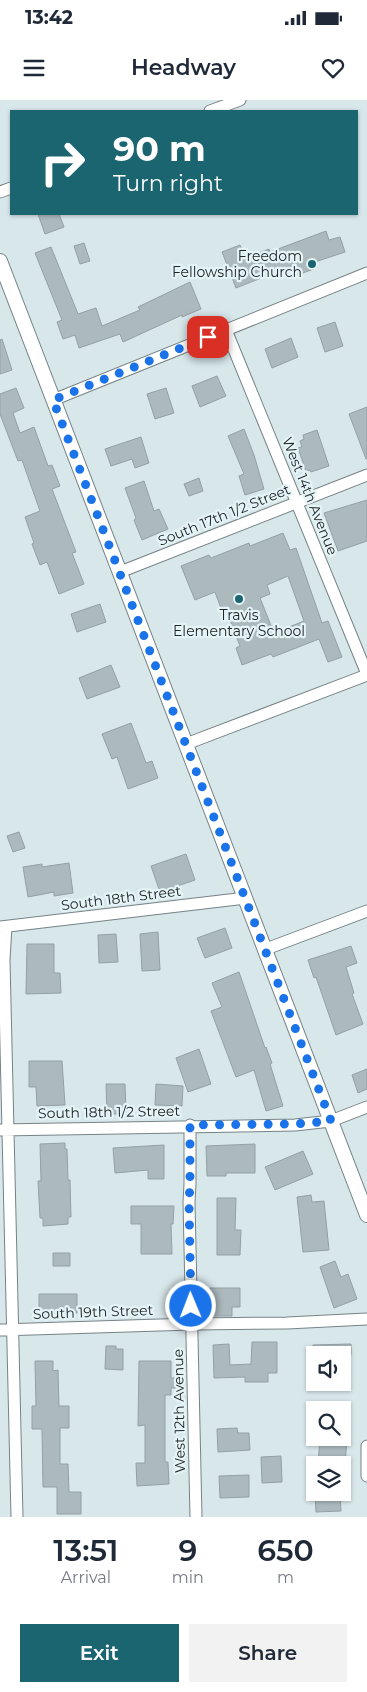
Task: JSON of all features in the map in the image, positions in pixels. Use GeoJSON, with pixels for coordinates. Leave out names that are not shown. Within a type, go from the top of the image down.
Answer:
{"type":"FeatureCollection","features":[{"type":"Feature","properties":{"kind":"street"},"geometry":{"type":"LineString","coordinates":[[213,110],[240,100]]}},
{"type":"Feature","properties":{"kind":"street"},"geometry":{"type":"LineString","coordinates":[[0,260],[367,1215]]}},
{"type":"Feature","properties":{"kind":"street"},"geometry":{"type":"LineString","coordinates":[[53,400],[367,273]]}},
{"type":"Feature","properties":{"kind":"street","name":"West 14th Avenue"},"geometry":{"type":"LineString","coordinates":[[226,330],[367,675]]}},
{"type":"Feature","properties":{"kind":"street","name":"South 17th 1/2 Street"},"geometry":{"type":"LineString","coordinates":[[120,572],[367,475]]}},
{"type":"Feature","properties":{"kind":"street"},"geometry":{"type":"LineString","coordinates":[[186,744],[367,675]]}},
{"type":"Feature","properties":{"kind":"street","name":"South 18th Street"},"geometry":{"type":"LineString","coordinates":[[3,927],[246,898]]}},
{"type":"Feature","properties":{"kind":"street"},"geometry":{"type":"LineString","coordinates":[[266,949],[367,911]]}},
{"type":"Feature","properties":{"kind":"street"},"geometry":{"type":"LineString","coordinates":[[3,927],[4,1130],[13,1330],[17,1517]]}},
{"type":"Feature","properties":{"kind":"street","name":"South 18th 1/2 Street"},"geometry":{"type":"LineString","coordinates":[[4,1130],[295,1124],[331,1121],[367,1107]]}},
{"type":"Feature","properties":{"kind":"street","name":"West 12th Avenue"},"geometry":{"type":"LineString","coordinates":[[190,1125],[189,1202],[196,1517]]}},
{"type":"Feature","properties":{"kind":"street","name":"South 19th Street"},"geometry":{"type":"LineString","coordinates":[[0,1330],[192,1324],[366,1323]]}},
{"type":"Feature","properties":{"kind":"street"},"geometry":{"type":"LineString","coordinates":[[367,1446],[367,1476]]}},
{"type":"Feature","properties":{"kind":"building"},"geometry":{"type":"Polygon","coordinates":[[[38,215],[59,215],[64,227],[45,234],[38,215]]]}},
{"type":"Feature","properties":{"kind":"building"},"geometry":{"type":"Polygon","coordinates":[[[326,231],[329,240],[340,237],[345,252],[312,263],[314,269],[297,275],[294,265],[236,288],[222,252],[240,245],[245,258],[269,249],[270,252],[326,231]]]}},
{"type":"Feature","properties":{"kind":"building"},"geometry":{"type":"Polygon","coordinates":[[[84,243],[90,261],[80,264],[74,246],[84,243]]]}},
{"type":"Feature","properties":{"kind":"building"},"geometry":{"type":"Polygon","coordinates":[[[51,247],[78,314],[96,308],[102,326],[140,310],[138,307],[190,282],[201,309],[182,317],[182,315],[123,342],[120,334],[79,348],[75,335],[63,339],[57,322],[62,320],[35,253],[51,247]]]}},
{"type":"Feature","properties":{"kind":"building"},"geometry":{"type":"Polygon","coordinates":[[[335,322],[343,346],[325,352],[317,328],[335,322]]]}},
{"type":"Feature","properties":{"kind":"building"},"geometry":{"type":"Polygon","coordinates":[[[291,338],[298,357],[272,368],[265,349],[291,338]]]}},
{"type":"Feature","properties":{"kind":"building"},"geometry":{"type":"Polygon","coordinates":[[[2,339],[12,370],[0,374],[0,340],[2,339]]]}},
{"type":"Feature","properties":{"kind":"building"},"geometry":{"type":"Polygon","coordinates":[[[217,376],[226,396],[200,407],[192,386],[217,376]]]}},
{"type":"Feature","properties":{"kind":"building"},"geometry":{"type":"Polygon","coordinates":[[[16,388],[24,408],[13,413],[20,433],[34,427],[48,466],[52,465],[60,486],[52,489],[76,552],[72,553],[84,584],[59,594],[47,562],[40,565],[32,544],[34,543],[25,517],[40,511],[22,460],[18,461],[0,414],[0,394],[16,388]]]}},
{"type":"Feature","properties":{"kind":"building"},"geometry":{"type":"Polygon","coordinates":[[[166,388],[174,413],[155,419],[147,394],[166,388]]]}},
{"type":"Feature","properties":{"kind":"building"},"geometry":{"type":"Polygon","coordinates":[[[367,407],[367,459],[366,459],[349,414],[367,407]]]}},
{"type":"Feature","properties":{"kind":"building"},"geometry":{"type":"Polygon","coordinates":[[[244,429],[264,489],[245,495],[239,476],[244,474],[228,436],[244,429]]]}},
{"type":"Feature","properties":{"kind":"building"},"geometry":{"type":"Polygon","coordinates":[[[317,430],[329,466],[311,472],[310,470],[306,471],[298,448],[302,447],[300,441],[304,439],[303,435],[317,430]]]}},
{"type":"Feature","properties":{"kind":"building"},"geometry":{"type":"Polygon","coordinates":[[[141,437],[149,463],[135,468],[132,459],[111,466],[105,449],[141,437]]]}},
{"type":"Feature","properties":{"kind":"building"},"geometry":{"type":"Polygon","coordinates":[[[199,478],[203,491],[189,496],[184,484],[199,478]]]}},
{"type":"Feature","properties":{"kind":"building"},"geometry":{"type":"Polygon","coordinates":[[[144,481],[154,511],[159,509],[168,529],[142,540],[125,488],[144,481]]]}},
{"type":"Feature","properties":{"kind":"building"},"geometry":{"type":"Polygon","coordinates":[[[367,500],[367,541],[338,551],[324,513],[367,500]]]}},
{"type":"Feature","properties":{"kind":"building","name":"Travis Elementary School"},"geometry":{"type":"Polygon","coordinates":[[[283,533],[290,550],[296,548],[322,623],[328,621],[342,657],[328,662],[319,639],[273,657],[271,654],[242,665],[236,648],[240,646],[226,610],[222,611],[215,592],[195,600],[181,566],[209,555],[211,558],[249,543],[250,546],[283,533]],[[288,576],[267,585],[270,594],[260,598],[274,633],[304,621],[288,576]]]}},
{"type":"Feature","properties":{"kind":"building"},"geometry":{"type":"Polygon","coordinates":[[[100,604],[106,622],[77,632],[71,614],[100,604]]]}},
{"type":"Feature","properties":{"kind":"building"},"geometry":{"type":"Polygon","coordinates":[[[111,665],[120,687],[87,699],[79,678],[111,665]]]}},
{"type":"Feature","properties":{"kind":"building"},"geometry":{"type":"Polygon","coordinates":[[[131,723],[146,763],[152,761],[158,778],[128,789],[117,757],[112,759],[102,734],[131,723]]]}},
{"type":"Feature","properties":{"kind":"building"},"geometry":{"type":"Polygon","coordinates":[[[19,832],[25,848],[13,852],[7,836],[19,832]]]}},
{"type":"Feature","properties":{"kind":"building"},"geometry":{"type":"Polygon","coordinates":[[[186,854],[195,880],[160,892],[151,866],[186,854]]]}},
{"type":"Feature","properties":{"kind":"building"},"geometry":{"type":"Polygon","coordinates":[[[69,863],[73,893],[54,896],[54,892],[28,897],[23,867],[42,864],[42,867],[69,863]]]}},
{"type":"Feature","properties":{"kind":"building"},"geometry":{"type":"Polygon","coordinates":[[[225,928],[232,948],[205,958],[197,938],[225,928]]]}},
{"type":"Feature","properties":{"kind":"building"},"geometry":{"type":"Polygon","coordinates":[[[158,932],[160,970],[142,971],[140,934],[158,932]]]}},
{"type":"Feature","properties":{"kind":"building"},"geometry":{"type":"Polygon","coordinates":[[[116,934],[118,962],[99,963],[98,935],[116,934]]]}},
{"type":"Feature","properties":{"kind":"building"},"geometry":{"type":"Polygon","coordinates":[[[27,944],[54,944],[54,973],[60,973],[61,993],[26,994],[27,944]]]}},
{"type":"Feature","properties":{"kind":"building"},"geometry":{"type":"Polygon","coordinates":[[[351,946],[357,963],[346,967],[354,993],[352,994],[363,1024],[336,1035],[316,977],[314,978],[308,960],[351,946]]]}},
{"type":"Feature","properties":{"kind":"building"},"geometry":{"type":"Polygon","coordinates":[[[239,972],[272,1063],[270,1064],[283,1106],[266,1111],[254,1070],[236,1077],[211,1011],[222,1007],[212,983],[239,972]]]}},
{"type":"Feature","properties":{"kind":"building"},"geometry":{"type":"Polygon","coordinates":[[[199,1049],[211,1084],[188,1092],[176,1058],[199,1049]]]}},
{"type":"Feature","properties":{"kind":"building"},"geometry":{"type":"Polygon","coordinates":[[[29,1061],[62,1061],[65,1105],[37,1106],[36,1087],[29,1087],[29,1061]]]}},
{"type":"Feature","properties":{"kind":"building"},"geometry":{"type":"Polygon","coordinates":[[[367,1069],[367,1089],[358,1093],[352,1075],[367,1069]]]}},
{"type":"Feature","properties":{"kind":"building"},"geometry":{"type":"Polygon","coordinates":[[[106,1084],[125,1084],[126,1114],[107,1114],[106,1084]]]}},
{"type":"Feature","properties":{"kind":"building"},"geometry":{"type":"Polygon","coordinates":[[[156,1084],[183,1086],[182,1106],[155,1105],[156,1084]]]}},
{"type":"Feature","properties":{"kind":"building"},"geometry":{"type":"Polygon","coordinates":[[[65,1143],[65,1149],[67,1149],[68,1180],[70,1180],[71,1217],[68,1217],[68,1224],[43,1226],[43,1218],[40,1218],[38,1181],[41,1181],[40,1144],[65,1143]]]}},
{"type":"Feature","properties":{"kind":"building"},"geometry":{"type":"Polygon","coordinates":[[[255,1144],[255,1173],[226,1173],[226,1176],[207,1176],[206,1146],[255,1144]]]}},
{"type":"Feature","properties":{"kind":"building"},"geometry":{"type":"Polygon","coordinates":[[[164,1145],[164,1179],[148,1179],[148,1170],[115,1173],[113,1148],[164,1145]]]}},
{"type":"Feature","properties":{"kind":"building"},"geometry":{"type":"Polygon","coordinates":[[[303,1151],[313,1174],[275,1190],[265,1167],[303,1151]]]}},
{"type":"Feature","properties":{"kind":"building"},"geometry":{"type":"Polygon","coordinates":[[[311,1195],[312,1202],[324,1201],[329,1250],[303,1252],[297,1197],[311,1195]]]}},
{"type":"Feature","properties":{"kind":"building"},"geometry":{"type":"Polygon","coordinates":[[[217,1198],[236,1198],[235,1230],[241,1230],[240,1255],[217,1255],[217,1198]]]}},
{"type":"Feature","properties":{"kind":"building"},"geometry":{"type":"Polygon","coordinates":[[[131,1206],[174,1206],[173,1224],[171,1224],[172,1254],[141,1254],[141,1224],[131,1224],[131,1206]]]}},
{"type":"Feature","properties":{"kind":"building"},"geometry":{"type":"Polygon","coordinates":[[[53,1253],[70,1253],[70,1266],[53,1266],[53,1253]]]}},
{"type":"Feature","properties":{"kind":"building"},"geometry":{"type":"Polygon","coordinates":[[[335,1261],[341,1277],[348,1274],[357,1299],[334,1308],[320,1267],[335,1261]]]}},
{"type":"Feature","properties":{"kind":"building"},"geometry":{"type":"Polygon","coordinates":[[[210,1288],[240,1288],[240,1307],[232,1307],[232,1316],[210,1316],[210,1288]]]}},
{"type":"Feature","properties":{"kind":"building"},"geometry":{"type":"Polygon","coordinates":[[[39,1294],[77,1294],[77,1313],[39,1314],[39,1294]]]}},
{"type":"Feature","properties":{"kind":"building"},"geometry":{"type":"Polygon","coordinates":[[[252,1342],[277,1342],[277,1373],[268,1373],[268,1382],[245,1382],[245,1377],[214,1378],[213,1345],[229,1344],[230,1365],[251,1364],[252,1342]]]}},
{"type":"Feature","properties":{"kind":"building"},"geometry":{"type":"Polygon","coordinates":[[[351,1344],[351,1346],[313,1346],[351,1344]]]}},
{"type":"Feature","properties":{"kind":"building"},"geometry":{"type":"Polygon","coordinates":[[[106,1346],[116,1346],[116,1349],[123,1349],[123,1370],[105,1369],[106,1346]]]}},
{"type":"Feature","properties":{"kind":"building"},"geometry":{"type":"Polygon","coordinates":[[[35,1361],[53,1361],[53,1371],[58,1370],[59,1406],[69,1406],[69,1428],[60,1428],[60,1464],[68,1464],[69,1492],[81,1492],[81,1514],[57,1514],[57,1487],[43,1487],[42,1429],[32,1429],[32,1406],[36,1406],[35,1361]]]}},
{"type":"Feature","properties":{"kind":"building"},"geometry":{"type":"Polygon","coordinates":[[[139,1361],[171,1361],[171,1378],[176,1378],[176,1388],[171,1388],[171,1395],[165,1395],[165,1462],[168,1462],[169,1484],[137,1486],[136,1463],[145,1463],[145,1425],[138,1426],[139,1361]]]}},
{"type":"Feature","properties":{"kind":"building"},"geometry":{"type":"Polygon","coordinates":[[[237,1428],[238,1433],[249,1433],[250,1450],[218,1452],[217,1429],[237,1428]]]}},
{"type":"Feature","properties":{"kind":"building"},"geometry":{"type":"Polygon","coordinates":[[[319,1446],[346,1446],[346,1456],[319,1456],[319,1446]]]}},
{"type":"Feature","properties":{"kind":"building"},"geometry":{"type":"Polygon","coordinates":[[[281,1456],[282,1482],[262,1483],[261,1457],[281,1456]]]}},
{"type":"Feature","properties":{"kind":"building"},"geometry":{"type":"Polygon","coordinates":[[[249,1475],[249,1497],[220,1498],[219,1476],[249,1475]]]}},
{"type":"Feature","properties":{"kind":"building"},"geometry":{"type":"Polygon","coordinates":[[[315,1501],[340,1501],[341,1511],[316,1512],[315,1501]]]}},
{"type":"Feature","properties":{"kind":"place","name":"Freedom Fellowship Church"},"geometry":{"type":"Point","coordinates":[312,264]}},
{"type":"Feature","properties":{"kind":"place","name":"Travis Elementary School"},"geometry":{"type":"Point","coordinates":[239,599]}},
{"type":"Feature","properties":{"kind":"route"},"geometry":{"type":"LineString","coordinates":[[191,1306],[190,1125],[295,1124],[331,1121],[53,400],[208,337]]}}]}
